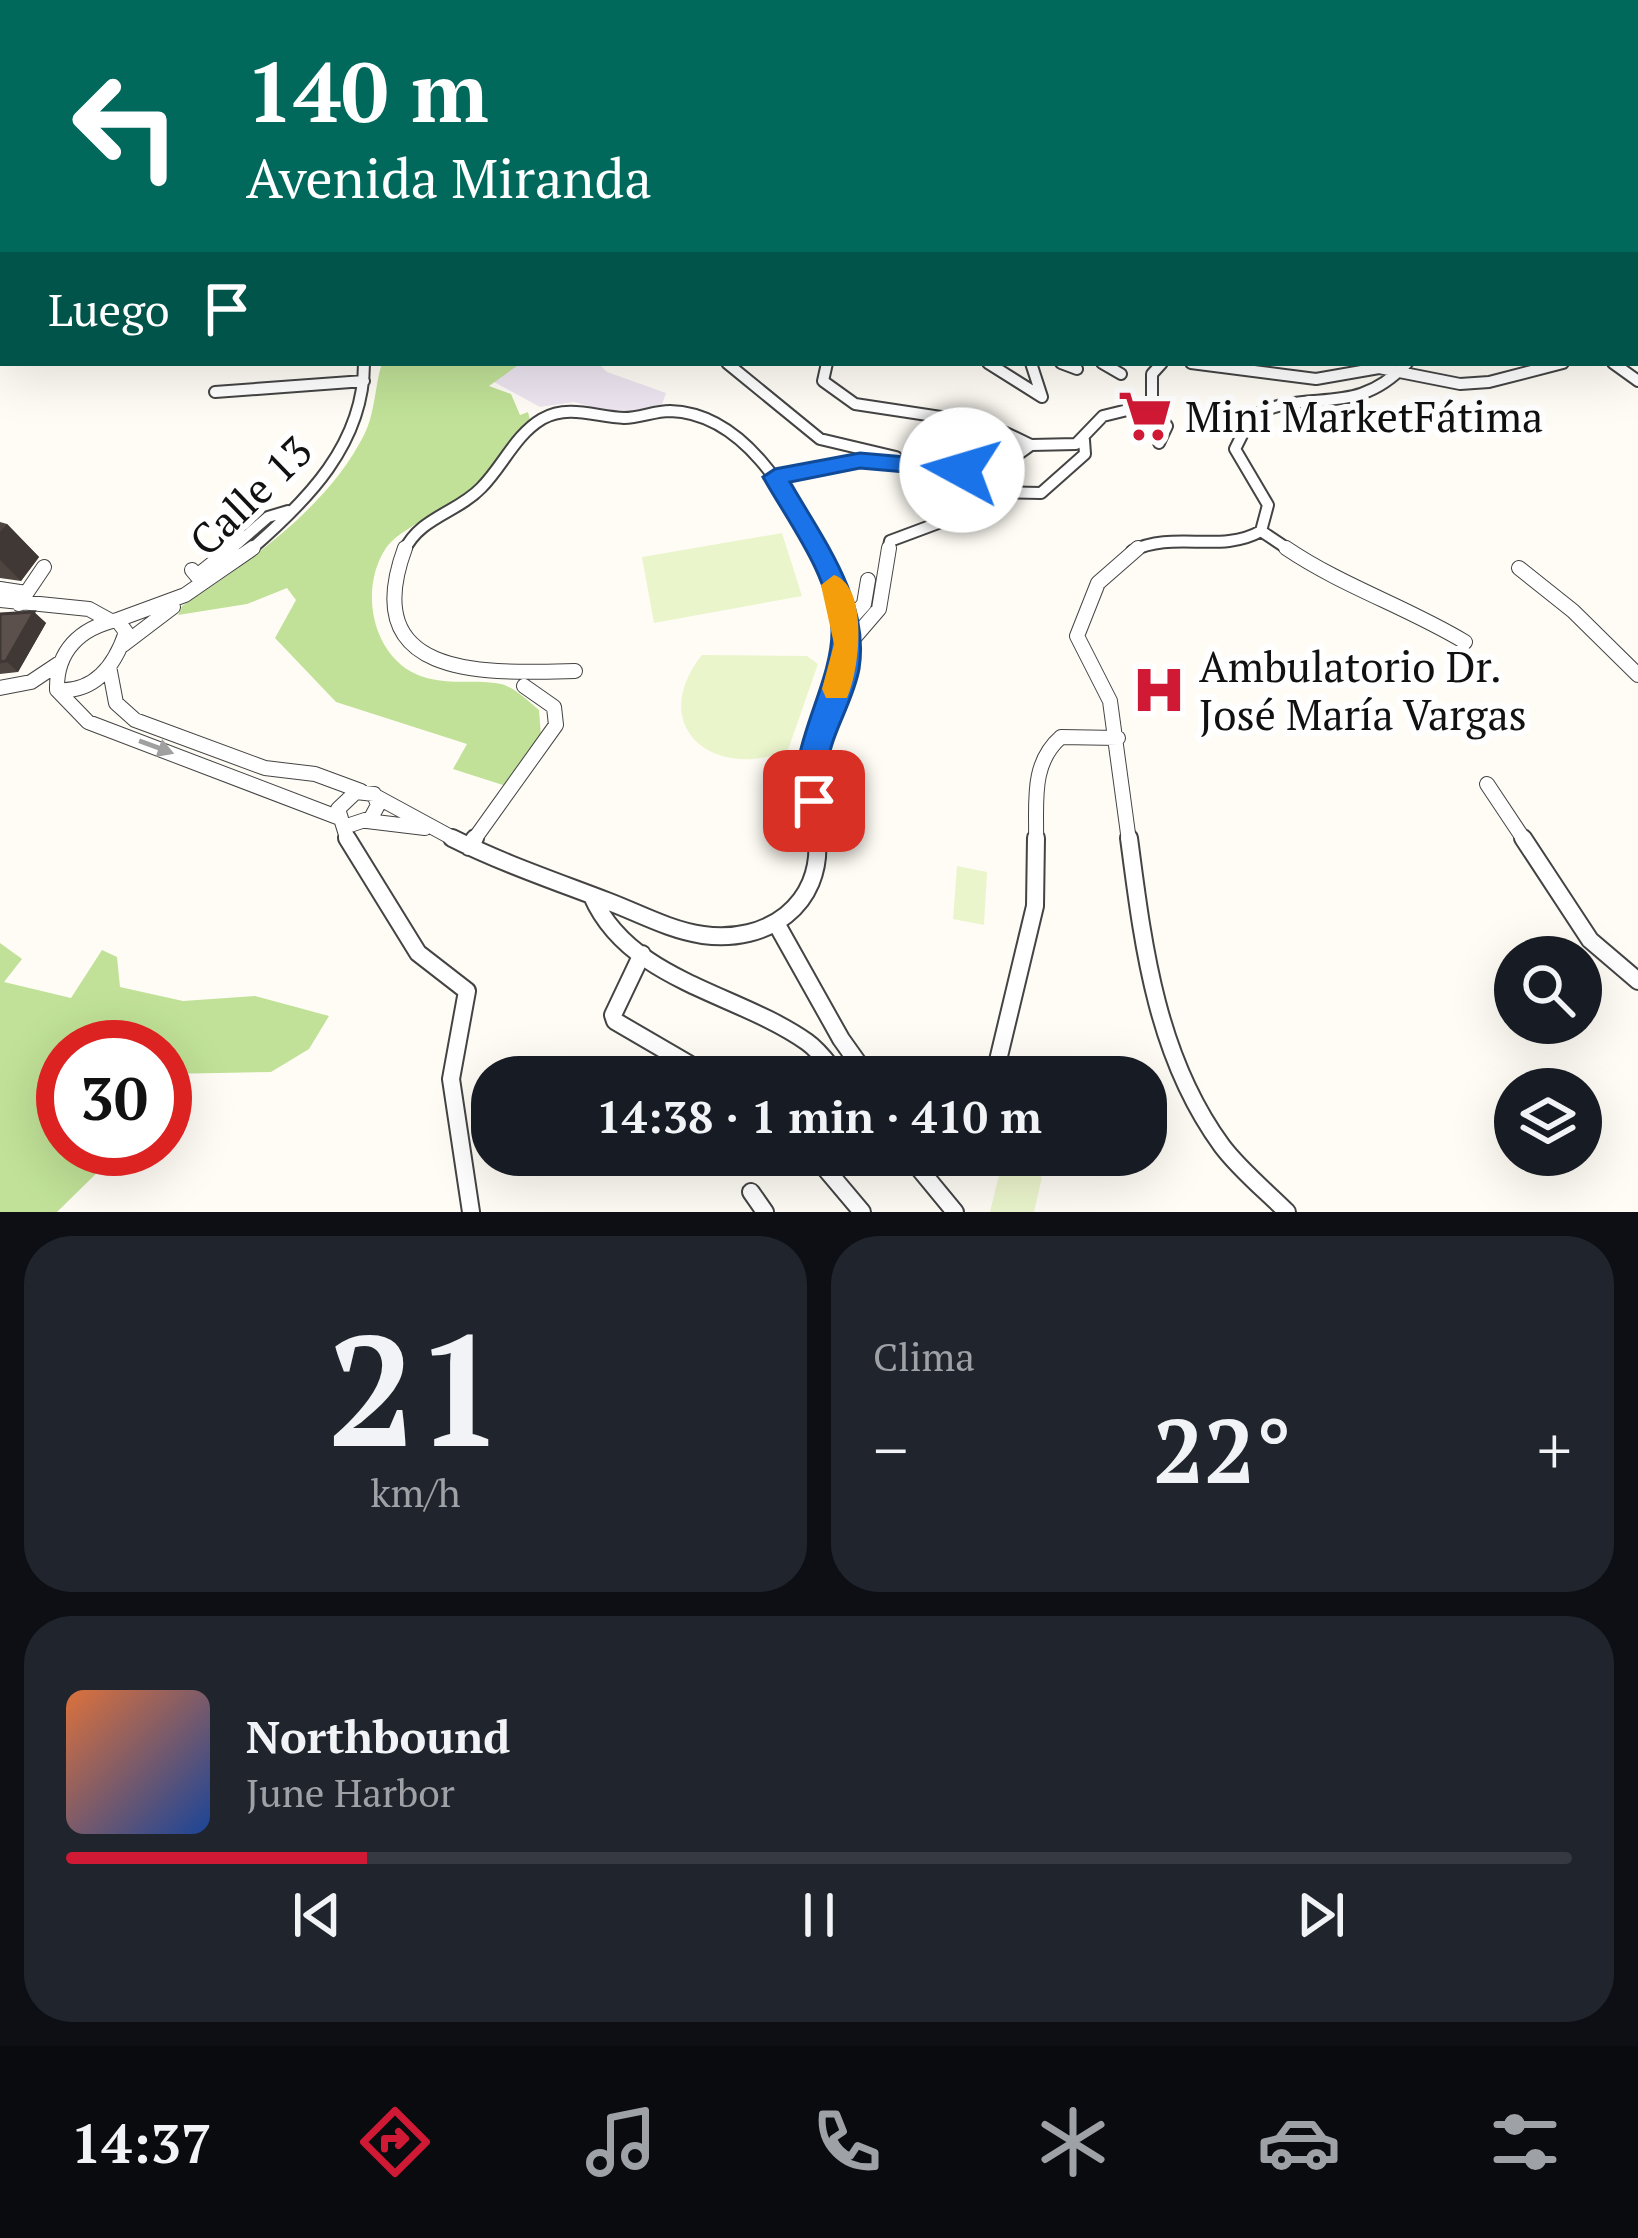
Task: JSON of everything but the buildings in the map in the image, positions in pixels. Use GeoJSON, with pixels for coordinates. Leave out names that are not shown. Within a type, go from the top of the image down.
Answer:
{"type":"FeatureCollection","features":[{"type":"Feature","properties":{"kind":"street"},"geometry":{"type":"LineString","coordinates":[[732,366],[820,440],[886,453],[920,467]]}},
{"type":"Feature","properties":{"kind":"street"},"geometry":{"type":"LineString","coordinates":[[826,366],[823,381],[837,394],[913,418],[985,424],[1030,445]]}},
{"type":"Feature","properties":{"kind":"street"},"geometry":{"type":"LineString","coordinates":[[993,366],[1041,397],[1045,393],[1032,366]]}},
{"type":"Feature","properties":{"kind":"street"},"geometry":{"type":"LineString","coordinates":[[1068,366],[1076,369]]}},
{"type":"Feature","properties":{"kind":"street"},"geometry":{"type":"LineString","coordinates":[[1107,366],[1121,374]]}},
{"type":"Feature","properties":{"kind":"street"},"geometry":{"type":"LineString","coordinates":[[1159,366],[1152,372],[1153,404],[1167,429],[1159,442]]}},
{"type":"Feature","properties":{"kind":"street"},"geometry":{"type":"LineString","coordinates":[[1213,366],[1316,380],[1403,368],[1477,384],[1551,366]]}},
{"type":"Feature","properties":{"kind":"street"},"geometry":{"type":"LineString","coordinates":[[1372,366],[1382,369]]}},
{"type":"Feature","properties":{"kind":"street"},"geometry":{"type":"LineString","coordinates":[[1261,531],[1268,505],[1235,449],[1238,433],[1250,416],[1272,406],[1359,397],[1403,368]]}},
{"type":"Feature","properties":{"kind":"street"},"geometry":{"type":"LineString","coordinates":[[214,392],[367,370]]}},
{"type":"Feature","properties":{"kind":"street","name":"Calle 13"},"geometry":{"type":"LineString","coordinates":[[109,666],[122,647],[237,561],[346,446],[367,370]]}},
{"type":"Feature","properties":{"kind":"street"},"geometry":{"type":"LineString","coordinates":[[940,469],[979,447],[1063,446],[1084,440],[1105,416],[1153,404]]}},
{"type":"Feature","properties":{"kind":"street"},"geometry":{"type":"LineString","coordinates":[[109,666],[113,702],[135,720],[265,768],[315,774],[369,794],[469,847],[700,935],[742,936],[776,923],[804,901],[816,878],[811,767],[848,644],[846,624],[831,576],[775,477],[752,452],[694,415],[670,411],[630,418],[593,410],[567,411],[541,420],[479,490],[413,535],[402,558],[394,608],[399,629],[413,650],[466,671],[575,671]]}},
{"type":"Feature","properties":{"kind":"street"},"geometry":{"type":"LineString","coordinates":[[848,644],[872,624],[884,604],[891,540],[950,518],[980,492],[1043,492],[1084,455],[1084,440]]}},
{"type":"Feature","properties":{"kind":"street"},"geometry":{"type":"LineString","coordinates":[[775,477],[860,460],[940,469],[994,467],[1030,445]]}},
{"type":"Feature","properties":{"kind":"street"},"geometry":{"type":"LineString","coordinates":[[192,570],[196,576],[204,573],[268,517],[289,511]]}},
{"type":"Feature","properties":{"kind":"street"},"geometry":{"type":"LineString","coordinates":[[1261,531],[1320,571],[1408,608],[1465,642]]}},
{"type":"Feature","properties":{"kind":"street"},"geometry":{"type":"LineString","coordinates":[[1261,531],[1229,543],[1177,540],[1129,550],[1102,576],[1077,636],[1110,701],[1146,967],[1181,1078],[1223,1148],[1287,1212]]}},
{"type":"Feature","properties":{"kind":"street"},"geometry":{"type":"LineString","coordinates":[[23,598],[44,568]]}},
{"type":"Feature","properties":{"kind":"street"},"geometry":{"type":"LineString","coordinates":[[1519,568],[1573,611],[1638,675]]}},
{"type":"Feature","properties":{"kind":"street"},"geometry":{"type":"LineString","coordinates":[[846,624],[864,604],[868,580]]}},
{"type":"Feature","properties":{"kind":"street"},"geometry":{"type":"LineString","coordinates":[[0,589],[74,614],[79,635],[59,664],[31,682],[0,692]]}},
{"type":"Feature","properties":{"kind":"street","name":"Calle 13"},"geometry":{"type":"LineString","coordinates":[[79,635],[193,591]]}},
{"type":"Feature","properties":{"kind":"street"},"geometry":{"type":"LineString","coordinates":[[0,600],[23,598]]}},
{"type":"Feature","properties":{"kind":"street"},"geometry":{"type":"LineString","coordinates":[[56,608],[89,609],[113,620],[126,632],[122,647]]}},
{"type":"Feature","properties":{"kind":"street"},"geometry":{"type":"LineString","coordinates":[[56,688],[59,664]]}},
{"type":"Feature","properties":{"kind":"street"},"geometry":{"type":"LineString","coordinates":[[0,692],[88,686],[109,666]]}},
{"type":"Feature","properties":{"kind":"street"},"geometry":{"type":"LineString","coordinates":[[469,847],[556,725],[554,707],[524,686]]}},
{"type":"Feature","properties":{"kind":"street"},"geometry":{"type":"LineString","coordinates":[[56,688],[88,722],[342,821],[426,828]]}},
{"type":"Feature","properties":{"kind":"street"},"geometry":{"type":"LineString","coordinates":[[999,1056],[1035,906],[1038,769],[1046,750],[1061,737],[1118,738]]}},
{"type":"Feature","properties":{"kind":"street"},"geometry":{"type":"LineString","coordinates":[[1487,784],[1590,940],[1638,981]]}},
{"type":"Feature","properties":{"kind":"street"},"geometry":{"type":"LineString","coordinates":[[369,794],[343,800],[342,821],[350,846],[418,953],[467,991],[451,1079],[471,1212]]}},
{"type":"Feature","properties":{"kind":"street"},"geometry":{"type":"LineString","coordinates":[[367,821],[377,809],[369,794]]}},
{"type":"Feature","properties":{"kind":"street"},"geometry":{"type":"LineString","coordinates":[[592,896],[598,918],[642,954],[811,1045],[821,1056]]}},
{"type":"Feature","properties":{"kind":"street"},"geometry":{"type":"LineString","coordinates":[[776,923],[853,1056]]}},
{"type":"Feature","properties":{"kind":"street"},"geometry":{"type":"LineString","coordinates":[[642,954],[615,1021],[675,1056]]}},
{"type":"Feature","properties":{"kind":"street"},"geometry":{"type":"LineString","coordinates":[[832,1176],[862,1212]]}},
{"type":"Feature","properties":{"kind":"street"},"geometry":{"type":"LineString","coordinates":[[925,1176],[955,1212]]}},
{"type":"Feature","properties":{"kind":"street"},"geometry":{"type":"LineString","coordinates":[[751,1192],[765,1212]]}},
{"type":"Feature","properties":{"kind":"shaded area"},"geometry":{"type":"Polygon","coordinates":[[[501,366],[601,366],[666,393],[661,407],[626,416],[574,402],[540,407],[485,377],[501,366]]]}},
{"type":"Feature","properties":{"kind":"green space"},"geometry":{"type":"Polygon","coordinates":[[[381,366],[517,366],[489,386],[511,394],[520,415],[528,412],[530,420],[470,491],[393,540],[378,564],[372,598],[386,648],[410,671],[444,681],[501,684],[539,710],[541,736],[506,786],[453,769],[467,744],[336,702],[275,638],[296,600],[287,588],[247,604],[178,615],[182,606],[284,531],[330,486],[368,427],[381,366]]]}},
{"type":"Feature","properties":{"kind":"green space"},"geometry":{"type":"Polygon","coordinates":[[[782,533],[802,596],[654,623],[642,557],[782,533]]]}},
{"type":"Feature","properties":{"kind":"green space"},"geometry":{"type":"Polygon","coordinates":[[[702,655],[807,656],[818,664],[788,750],[736,759],[696,742],[685,725],[681,705],[686,681],[702,655]]]}},
{"type":"Feature","properties":{"kind":"green space"},"geometry":{"type":"Polygon","coordinates":[[[957,866],[987,872],[984,925],[953,919],[957,866]]]}},
{"type":"Feature","properties":{"kind":"green space"},"geometry":{"type":"Polygon","coordinates":[[[0,943],[22,959],[4,982],[71,998],[102,950],[117,957],[120,987],[183,1001],[255,996],[329,1016],[309,1049],[271,1072],[192,1073],[192,1020],[36,1020],[36,1176],[94,1176],[57,1212],[0,1212],[0,943]]]}},
{"type":"Feature","properties":{"kind":"green space"},"geometry":{"type":"Polygon","coordinates":[[[999,1176],[1042,1177],[1034,1212],[990,1212],[999,1176]]]}},
{"type":"Feature","properties":{"kind":"slow traffic"},"geometry":{"type":"LineString","coordinates":[[834,585],[848,644],[836,689]]}},
{"type":"Feature","properties":{"kind":"place","name":"Mini MarketFátima"},"geometry":{"type":"Point","coordinates":[1145,416]}},
{"type":"Feature","properties":{"kind":"place","name":"Ambulatorio Dr. José María Vargas"},"geometry":{"type":"Point","coordinates":[1159,690]}},
{"type":"Feature","properties":{"kind":"route"},"geometry":{"type":"LineString","coordinates":[[814,801],[811,767],[844,669],[846,624],[831,576],[775,477],[860,460],[962,470]]}}]}
